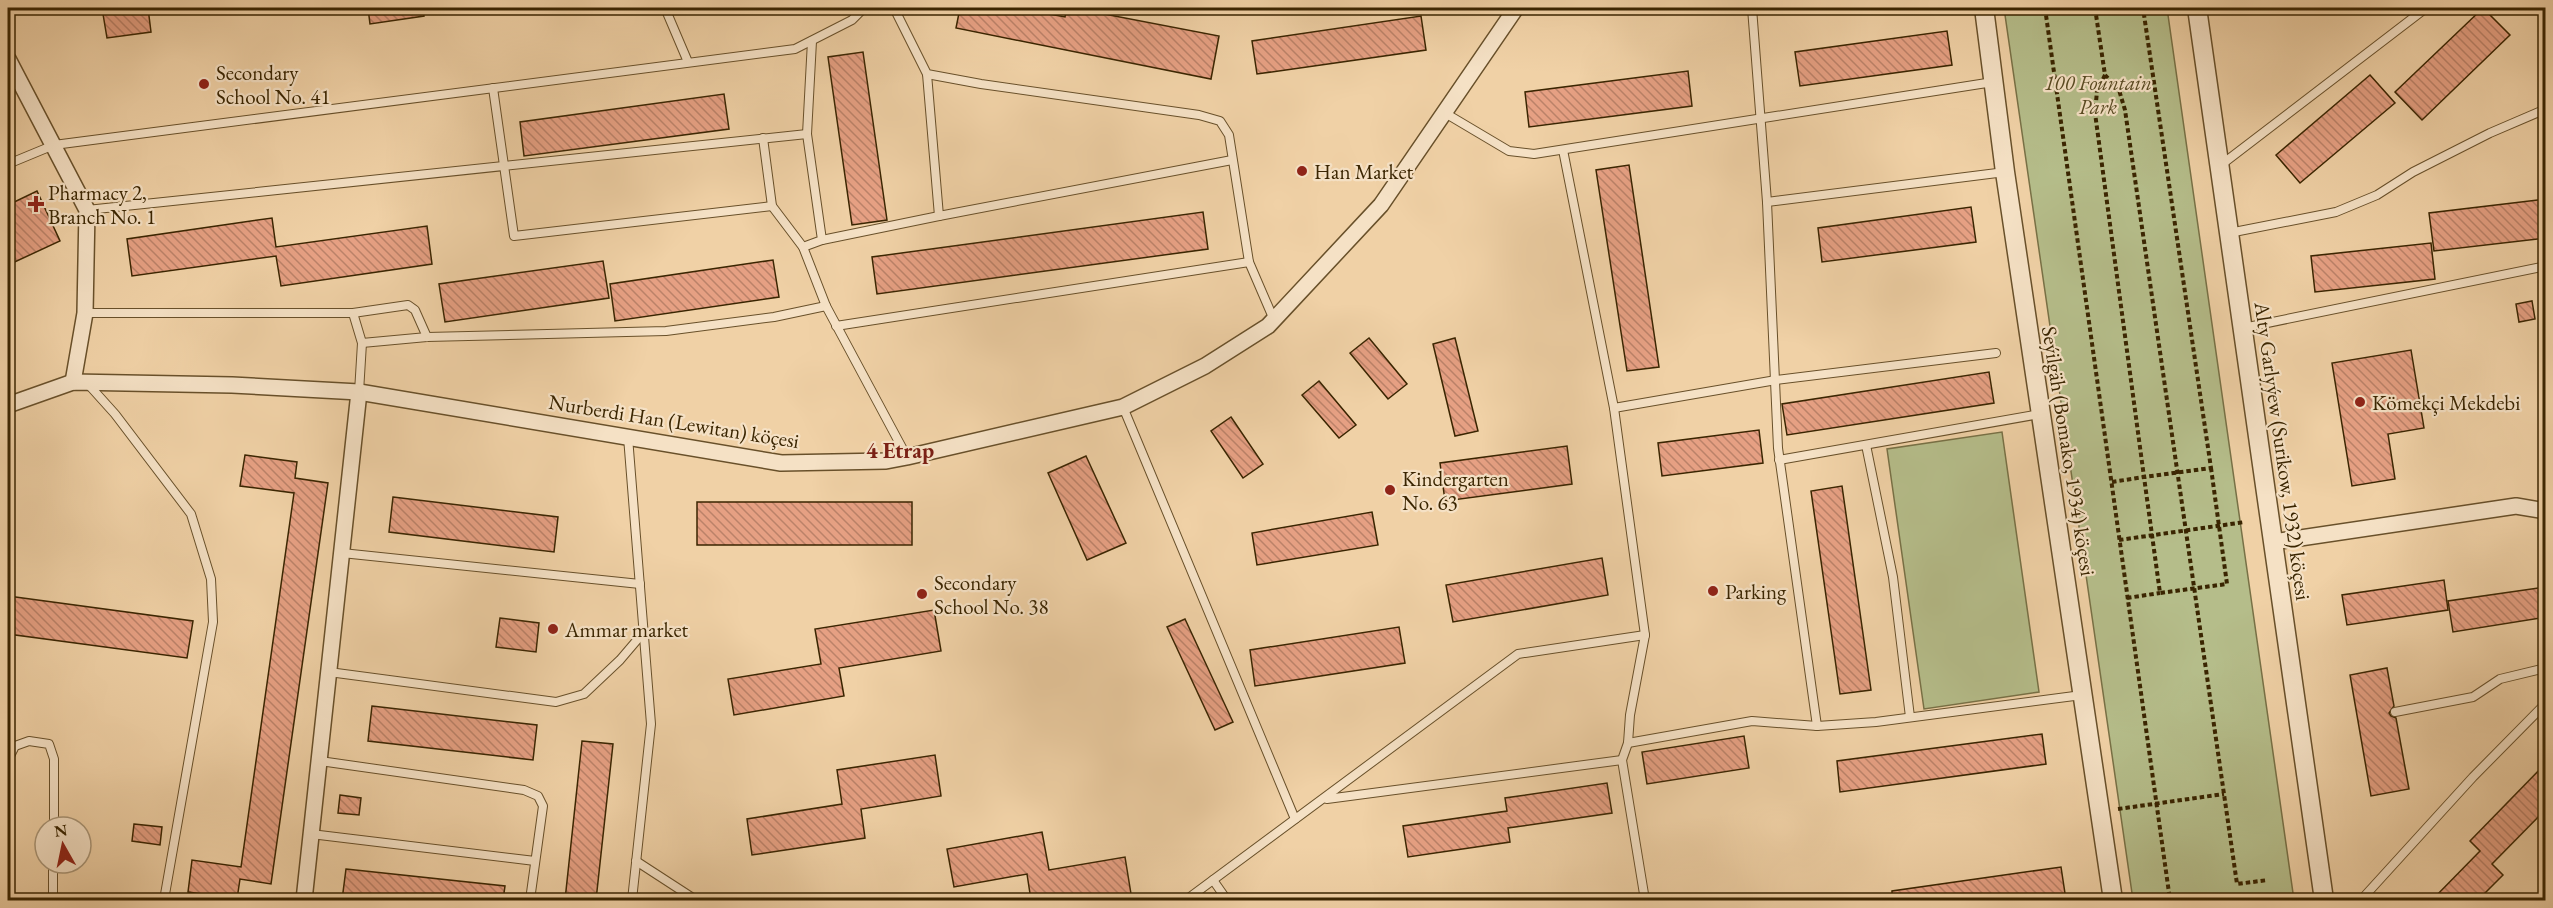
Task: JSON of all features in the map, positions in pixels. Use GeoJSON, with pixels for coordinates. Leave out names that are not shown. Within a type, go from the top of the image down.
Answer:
{"type":"FeatureCollection","features":[{"type":"Feature","properties":{"kind":"street","name":"Nurberdi Han (Lewitan) köçesi"},"geometry":{"type":"LineString","coordinates":[[8,405],[80,382],[232,385],[359,392],[781,463],[886,461],[1123,407],[1204,366],[1275,320],[1381,205],[1516,8]]}},
{"type":"Feature","properties":{"kind":"street","name":"Seýilgäh (Bomako, 1934) köçesi"},"geometry":{"type":"LineString","coordinates":[[1983,8],[2005,172],[2113,900]]}},
{"type":"Feature","properties":{"kind":"street","name":"Alty Garlyýew (Surikow, 1932) köçesi"},"geometry":{"type":"LineString","coordinates":[[2197,8],[2324,900]]}},
{"type":"Feature","properties":{"kind":"street"},"geometry":{"type":"LineString","coordinates":[[8,59],[87,210],[85,313],[80,382]]}},
{"type":"Feature","properties":{"kind":"street"},"geometry":{"type":"LineString","coordinates":[[304,900],[359,392]]}},
{"type":"Feature","properties":{"kind":"street"},"geometry":{"type":"LineString","coordinates":[[2273,542],[2516,506],[2546,511]]}},
{"type":"Feature","properties":{"kind":"lane"},"geometry":{"type":"LineString","coordinates":[[664,8],[688,62]]}},
{"type":"Feature","properties":{"kind":"lane"},"geometry":{"type":"LineString","coordinates":[[8,164],[54,145],[795,49],[852,20],[864,8]]}},
{"type":"Feature","properties":{"kind":"lane"},"geometry":{"type":"LineString","coordinates":[[894,8],[927,74],[939,216]]}},
{"type":"Feature","properties":{"kind":"lane"},"geometry":{"type":"LineString","coordinates":[[1243,8],[1260,10],[1284,8]]}},
{"type":"Feature","properties":{"kind":"lane"},"geometry":{"type":"LineString","coordinates":[[1752,8],[1767,202],[1779,460],[1817,726]]}},
{"type":"Feature","properties":{"kind":"lane"},"geometry":{"type":"LineString","coordinates":[[2220,165],[2426,8]]}},
{"type":"Feature","properties":{"kind":"lane"},"geometry":{"type":"LineString","coordinates":[[812,40],[807,134],[822,240]]}},
{"type":"Feature","properties":{"kind":"lane"},"geometry":{"type":"LineString","coordinates":[[927,74],[981,84],[1199,115],[1220,121],[1229,135],[1249,262],[1275,320]]}},
{"type":"Feature","properties":{"kind":"lane"},"geometry":{"type":"LineString","coordinates":[[1445,112],[1509,152],[1534,154],[1993,82]]}},
{"type":"Feature","properties":{"kind":"lane"},"geometry":{"type":"LineString","coordinates":[[493,88],[514,236],[772,206]]}},
{"type":"Feature","properties":{"kind":"lane"},"geometry":{"type":"LineString","coordinates":[[2229,233],[2336,212],[2377,195],[2413,172],[2490,133],[2546,110]]}},
{"type":"Feature","properties":{"kind":"lane"},"geometry":{"type":"LineString","coordinates":[[87,210],[807,134]]}},
{"type":"Feature","properties":{"kind":"lane"},"geometry":{"type":"LineString","coordinates":[[764,138],[772,206],[803,247],[826,306],[907,457]]}},
{"type":"Feature","properties":{"kind":"lane"},"geometry":{"type":"LineString","coordinates":[[1563,150],[1614,408],[1645,635],[1630,715],[1628,743],[1622,760],[1646,900]]}},
{"type":"Feature","properties":{"kind":"lane"},"geometry":{"type":"LineString","coordinates":[[803,247],[822,240],[939,216],[1232,160]]}},
{"type":"Feature","properties":{"kind":"lane"},"geometry":{"type":"LineString","coordinates":[[1767,202],[2005,172]]}},
{"type":"Feature","properties":{"kind":"lane"},"geometry":{"type":"LineString","coordinates":[[837,326],[1249,262]]}},
{"type":"Feature","properties":{"kind":"lane"},"geometry":{"type":"LineString","coordinates":[[2243,328],[2546,266]]}},
{"type":"Feature","properties":{"kind":"lane"},"geometry":{"type":"LineString","coordinates":[[85,313],[353,313],[408,305],[415,310],[427,338]]}},
{"type":"Feature","properties":{"kind":"lane"},"geometry":{"type":"LineString","coordinates":[[362,343],[427,338],[666,331],[774,317],[826,306]]}},
{"type":"Feature","properties":{"kind":"lane"},"geometry":{"type":"LineString","coordinates":[[353,313],[362,343],[359,392]]}},
{"type":"Feature","properties":{"kind":"lane"},"geometry":{"type":"LineString","coordinates":[[1614,408],[1776,380],[1996,353]]}},
{"type":"Feature","properties":{"kind":"lane"},"geometry":{"type":"LineString","coordinates":[[80,382],[115,414],[191,514],[213,595],[213,622],[164,900]]}},
{"type":"Feature","properties":{"kind":"lane"},"geometry":{"type":"LineString","coordinates":[[1123,407],[1295,819]]}},
{"type":"Feature","properties":{"kind":"lane"},"geometry":{"type":"LineString","coordinates":[[1779,460],[2041,414]]}},
{"type":"Feature","properties":{"kind":"lane"},"geometry":{"type":"LineString","coordinates":[[628,437],[651,724],[632,900]]}},
{"type":"Feature","properties":{"kind":"lane"},"geometry":{"type":"LineString","coordinates":[[1866,445],[1893,577],[1910,717]]}},
{"type":"Feature","properties":{"kind":"lane"},"geometry":{"type":"LineString","coordinates":[[342,553],[640,584]]}},
{"type":"Feature","properties":{"kind":"lane"},"geometry":{"type":"LineString","coordinates":[[329,672],[556,702],[584,694],[620,660],[643,633]]}},
{"type":"Feature","properties":{"kind":"lane"},"geometry":{"type":"LineString","coordinates":[[1186,900],[1518,654],[1645,635]]}},
{"type":"Feature","properties":{"kind":"lane"},"geometry":{"type":"LineString","coordinates":[[2395,712],[2473,697],[2500,678],[2546,668]]}},
{"type":"Feature","properties":{"kind":"lane"},"geometry":{"type":"LineString","coordinates":[[1628,743],[1752,721],[1817,726],[1910,717],[2083,694]]}},
{"type":"Feature","properties":{"kind":"lane"},"geometry":{"type":"LineString","coordinates":[[2361,900],[2474,777],[2546,703]]}},
{"type":"Feature","properties":{"kind":"lane"},"geometry":{"type":"LineString","coordinates":[[8,770],[10,756],[15,746],[29,741],[50,744],[54,759],[54,815]]}},
{"type":"Feature","properties":{"kind":"lane"},"geometry":{"type":"LineString","coordinates":[[1325,799],[1622,760]]}},
{"type":"Feature","properties":{"kind":"lane"},"geometry":{"type":"LineString","coordinates":[[320,761],[507,787],[534,793],[543,806],[530,900]]}},
{"type":"Feature","properties":{"kind":"lane"},"geometry":{"type":"LineString","coordinates":[[311,834],[535,861]]}},
{"type":"Feature","properties":{"kind":"lane"},"geometry":{"type":"LineString","coordinates":[[636,861],[696,900]]}},
{"type":"Feature","properties":{"kind":"lane"},"geometry":{"type":"LineString","coordinates":[[53,875],[53,900]]}},
{"type":"Feature","properties":{"kind":"lane"},"geometry":{"type":"LineString","coordinates":[[1213,880],[1227,900]]}},
{"type":"Feature","properties":{"kind":"lane"},"geometry":{"type":"LineString","coordinates":[[2536,900],[2546,891]]}},
{"type":"Feature","properties":{"kind":"path"},"geometry":{"type":"LineString","coordinates":[[2045,8],[2170,900]]}},
{"type":"Feature","properties":{"kind":"path"},"geometry":{"type":"LineString","coordinates":[[2095,8],[2105,75],[2119,90],[2125,110],[2237,884],[2268,880]]}},
{"type":"Feature","properties":{"kind":"path"},"geometry":{"type":"LineString","coordinates":[[2127,598],[2227,584],[2143,8]]}},
{"type":"Feature","properties":{"kind":"path"},"geometry":{"type":"LineString","coordinates":[[2105,75],[2097,91],[2095,112],[2160,593]]}},
{"type":"Feature","properties":{"kind":"path"},"geometry":{"type":"LineString","coordinates":[[2111,482],[2211,468]]}},
{"type":"Feature","properties":{"kind":"path"},"geometry":{"type":"LineString","coordinates":[[2120,540],[2245,522]]}},
{"type":"Feature","properties":{"kind":"path"},"geometry":{"type":"LineString","coordinates":[[2116,810],[2224,794]]}},
{"type":"Feature","properties":{"kind":"green space","name":"100 Fountain Park"},"geometry":{"type":"Polygon","coordinates":[[[2004,8],[2167,8],[2294,900],[2133,900],[2004,8]]]}},
{"type":"Feature","properties":{"kind":"green space"},"geometry":{"type":"Polygon","coordinates":[[[2002,432],[2039,692],[1924,709],[1887,449],[2002,432]]]}},
{"type":"Feature","properties":{"kind":"building"},"geometry":{"type":"Polygon","coordinates":[[[102,8],[148,8],[151,32],[107,38],[102,8]]]}},
{"type":"Feature","properties":{"kind":"building"},"geometry":{"type":"Polygon","coordinates":[[[368,8],[423,8],[424,16],[370,24],[368,8]]]}},
{"type":"Feature","properties":{"kind":"building"},"geometry":{"type":"Polygon","coordinates":[[[960,8],[1016,8],[1065,17],[1067,8],[1073,8],[1219,36],[1211,79],[956,28],[960,8]]]}},
{"type":"Feature","properties":{"kind":"building"},"geometry":{"type":"Polygon","coordinates":[[[2483,8],[2510,35],[2422,120],[2395,92],[2483,8]]]}},
{"type":"Feature","properties":{"kind":"building"},"geometry":{"type":"Polygon","coordinates":[[[1421,16],[1426,50],[1257,74],[1252,41],[1421,16]]]}},
{"type":"Feature","properties":{"kind":"building"},"geometry":{"type":"Polygon","coordinates":[[[1947,31],[1952,65],[1800,86],[1795,52],[1947,31]]]}},
{"type":"Feature","properties":{"kind":"building"},"geometry":{"type":"Polygon","coordinates":[[[863,52],[887,220],[852,225],[828,57],[863,52]]]}},
{"type":"Feature","properties":{"kind":"building"},"geometry":{"type":"Polygon","coordinates":[[[1688,71],[1692,106],[1529,127],[1525,92],[1688,71]]]}},
{"type":"Feature","properties":{"kind":"building"},"geometry":{"type":"Polygon","coordinates":[[[2370,75],[2395,103],[2300,183],[2276,155],[2370,75]]]}},
{"type":"Feature","properties":{"kind":"building"},"geometry":{"type":"Polygon","coordinates":[[[724,94],[729,129],[524,156],[520,122],[724,94]]]}},
{"type":"Feature","properties":{"kind":"building"},"geometry":{"type":"Polygon","coordinates":[[[1629,165],[1659,367],[1627,371],[1596,170],[1629,165]]]}},
{"type":"Feature","properties":{"kind":"building"},"geometry":{"type":"Polygon","coordinates":[[[37,191],[60,241],[8,265],[8,205],[37,191]]]}},
{"type":"Feature","properties":{"kind":"building"},"geometry":{"type":"Polygon","coordinates":[[[2546,199],[2546,238],[2434,251],[2429,213],[2546,199]]]}},
{"type":"Feature","properties":{"kind":"building"},"geometry":{"type":"Polygon","coordinates":[[[1971,207],[1976,242],[1822,262],[1818,228],[1971,207]]]}},
{"type":"Feature","properties":{"kind":"building"},"geometry":{"type":"Polygon","coordinates":[[[1203,212],[1208,249],[877,294],[872,257],[1203,212]]]}},
{"type":"Feature","properties":{"kind":"building"},"geometry":{"type":"Polygon","coordinates":[[[272,218],[276,247],[427,226],[432,264],[281,286],[276,256],[132,276],[127,239],[272,218]]]}},
{"type":"Feature","properties":{"kind":"building"},"geometry":{"type":"Polygon","coordinates":[[[2431,243],[2435,279],[2315,292],[2311,256],[2431,243]]]}},
{"type":"Feature","properties":{"kind":"building"},"geometry":{"type":"Polygon","coordinates":[[[773,260],[779,297],[615,321],[610,284],[773,260]]]}},
{"type":"Feature","properties":{"kind":"building"},"geometry":{"type":"Polygon","coordinates":[[[603,261],[609,298],[445,322],[439,284],[603,261]]]}},
{"type":"Feature","properties":{"kind":"building"},"geometry":{"type":"Polygon","coordinates":[[[2532,301],[2535,319],[2519,322],[2516,304],[2532,301]]]}},
{"type":"Feature","properties":{"kind":"building"},"geometry":{"type":"Polygon","coordinates":[[[1369,338],[1407,384],[1388,399],[1350,353],[1369,338]]]}},
{"type":"Feature","properties":{"kind":"building"},"geometry":{"type":"Polygon","coordinates":[[[1455,338],[1478,431],[1455,436],[1433,344],[1455,338]]]}},
{"type":"Feature","properties":{"kind":"building","name":"Kömekçi Mekdebi"},"geometry":{"type":"Polygon","coordinates":[[[2411,350],[2424,428],[2388,434],[2395,479],[2352,486],[2332,363],[2411,350]]]}},
{"type":"Feature","properties":{"kind":"building"},"geometry":{"type":"Polygon","coordinates":[[[1989,372],[1994,403],[1787,435],[1782,404],[1989,372]]]}},
{"type":"Feature","properties":{"kind":"building"},"geometry":{"type":"Polygon","coordinates":[[[1319,381],[1356,425],[1339,438],[1302,395],[1319,381]]]}},
{"type":"Feature","properties":{"kind":"building"},"geometry":{"type":"Polygon","coordinates":[[[1231,417],[1263,464],[1243,478],[1211,431],[1231,417]]]}},
{"type":"Feature","properties":{"kind":"building"},"geometry":{"type":"Polygon","coordinates":[[[1759,430],[1763,463],[1662,476],[1658,443],[1759,430]]]}},
{"type":"Feature","properties":{"kind":"building"},"geometry":{"type":"Polygon","coordinates":[[[1567,446],[1572,484],[1445,501],[1440,463],[1567,446]]]}},
{"type":"Feature","properties":{"kind":"building"},"geometry":{"type":"Polygon","coordinates":[[[245,455],[297,462],[295,478],[328,483],[271,884],[240,879],[237,899],[188,892],[192,860],[241,867],[294,493],[240,486],[245,455]]]}},
{"type":"Feature","properties":{"kind":"building"},"geometry":{"type":"Polygon","coordinates":[[[1086,456],[1126,543],[1087,560],[1048,473],[1086,456]]]}},
{"type":"Feature","properties":{"kind":"building"},"geometry":{"type":"Polygon","coordinates":[[[1842,486],[1871,690],[1840,694],[1811,491],[1842,486]]]}},
{"type":"Feature","properties":{"kind":"building"},"geometry":{"type":"Polygon","coordinates":[[[393,497],[558,517],[554,552],[389,532],[393,497]]]}},
{"type":"Feature","properties":{"kind":"building"},"geometry":{"type":"Polygon","coordinates":[[[697,502],[912,502],[912,545],[697,545],[697,502]]]}},
{"type":"Feature","properties":{"kind":"building"},"geometry":{"type":"Polygon","coordinates":[[[1372,512],[1378,545],[1257,565],[1252,533],[1372,512]]]}},
{"type":"Feature","properties":{"kind":"building"},"geometry":{"type":"Polygon","coordinates":[[[1602,558],[1608,595],[1453,622],[1446,585],[1602,558]]]}},
{"type":"Feature","properties":{"kind":"building"},"geometry":{"type":"Polygon","coordinates":[[[2444,580],[2448,610],[2347,625],[2342,595],[2444,580]]]}},
{"type":"Feature","properties":{"kind":"building"},"geometry":{"type":"Polygon","coordinates":[[[2546,587],[2546,617],[2453,632],[2448,601],[2546,587]]]}},
{"type":"Feature","properties":{"kind":"building"},"geometry":{"type":"Polygon","coordinates":[[[8,596],[193,621],[187,658],[8,634],[8,596]]]}},
{"type":"Feature","properties":{"kind":"building"},"geometry":{"type":"Polygon","coordinates":[[[934,610],[941,651],[839,668],[844,696],[734,715],[728,679],[821,664],[815,629],[934,610]]]}},
{"type":"Feature","properties":{"kind":"building"},"geometry":{"type":"Polygon","coordinates":[[[500,618],[539,623],[536,652],[496,647],[500,618]]]}},
{"type":"Feature","properties":{"kind":"building"},"geometry":{"type":"Polygon","coordinates":[[[1185,619],[1233,722],[1215,730],[1167,627],[1185,619]]]}},
{"type":"Feature","properties":{"kind":"building"},"geometry":{"type":"Polygon","coordinates":[[[1399,627],[1405,663],[1255,686],[1250,650],[1399,627]]]}},
{"type":"Feature","properties":{"kind":"building"},"geometry":{"type":"Polygon","coordinates":[[[2387,668],[2394,706],[2389,713],[2396,718],[2409,789],[2371,796],[2350,675],[2387,668]]]}},
{"type":"Feature","properties":{"kind":"building"},"geometry":{"type":"Polygon","coordinates":[[[372,706],[537,725],[533,760],[368,741],[372,706]]]}},
{"type":"Feature","properties":{"kind":"building"},"geometry":{"type":"Polygon","coordinates":[[[2042,734],[2046,764],[1840,792],[1837,761],[2042,734]]]}},
{"type":"Feature","properties":{"kind":"building"},"geometry":{"type":"Polygon","coordinates":[[[1744,736],[1749,768],[1647,784],[1642,752],[1744,736]]]}},
{"type":"Feature","properties":{"kind":"building"},"geometry":{"type":"Polygon","coordinates":[[[582,741],[613,744],[596,900],[565,900],[582,741]]]}},
{"type":"Feature","properties":{"kind":"building"},"geometry":{"type":"Polygon","coordinates":[[[935,755],[941,796],[861,809],[865,838],[752,855],[747,819],[842,804],[837,770],[935,755]]]}},
{"type":"Feature","properties":{"kind":"building"},"geometry":{"type":"Polygon","coordinates":[[[2546,763],[2546,809],[2492,864],[2503,875],[2478,900],[2432,900],[2480,851],[2470,841],[2546,763]]]}},
{"type":"Feature","properties":{"kind":"building"},"geometry":{"type":"Polygon","coordinates":[[[1607,783],[1612,813],[1508,828],[1510,842],[1408,857],[1403,826],[1507,811],[1505,798],[1607,783]]]}},
{"type":"Feature","properties":{"kind":"building"},"geometry":{"type":"Polygon","coordinates":[[[340,795],[361,798],[359,815],[338,813],[340,795]]]}},
{"type":"Feature","properties":{"kind":"building"},"geometry":{"type":"Polygon","coordinates":[[[134,824],[162,827],[160,845],[132,841],[134,824]]]}},
{"type":"Feature","properties":{"kind":"building"},"geometry":{"type":"Polygon","coordinates":[[[1042,832],[1049,870],[1125,857],[1132,900],[1031,900],[1027,874],[954,887],[947,849],[1042,832]]]}},
{"type":"Feature","properties":{"kind":"building"},"geometry":{"type":"Polygon","coordinates":[[[2061,867],[2066,900],[1892,900],[1892,891],[2061,867]]]}},
{"type":"Feature","properties":{"kind":"building"},"geometry":{"type":"Polygon","coordinates":[[[346,869],[505,886],[503,900],[342,900],[346,869]]]}},
{"type":"Feature","properties":{"kind":"place","name":"Secondary School No. 41"},"geometry":{"type":"Point","coordinates":[204,84]}},
{"type":"Feature","properties":{"kind":"place","name":"Han Market"},"geometry":{"type":"Point","coordinates":[1302,171]}},
{"type":"Feature","properties":{"kind":"place","name":"Pharmacy 2, Branch No. 1"},"geometry":{"type":"Point","coordinates":[36,204]}},
{"type":"Feature","properties":{"kind":"place","name":"Kömekçi Mekdebi"},"geometry":{"type":"Point","coordinates":[2360,402]}},
{"type":"Feature","properties":{"kind":"place","name":"Kindergarten No. 63"},"geometry":{"type":"Point","coordinates":[1390,490]}},
{"type":"Feature","properties":{"kind":"place","name":"Parking"},"geometry":{"type":"Point","coordinates":[1713,591]}},
{"type":"Feature","properties":{"kind":"place","name":"Secondary School No. 38"},"geometry":{"type":"Point","coordinates":[922,594]}},
{"type":"Feature","properties":{"kind":"place","name":"Ammar market"},"geometry":{"type":"Point","coordinates":[553,629]}},
{"type":"Feature","properties":{"kind":"district","name":"4 Etrap"},"geometry":{"type":"Point","coordinates":[900,450]}}]}
